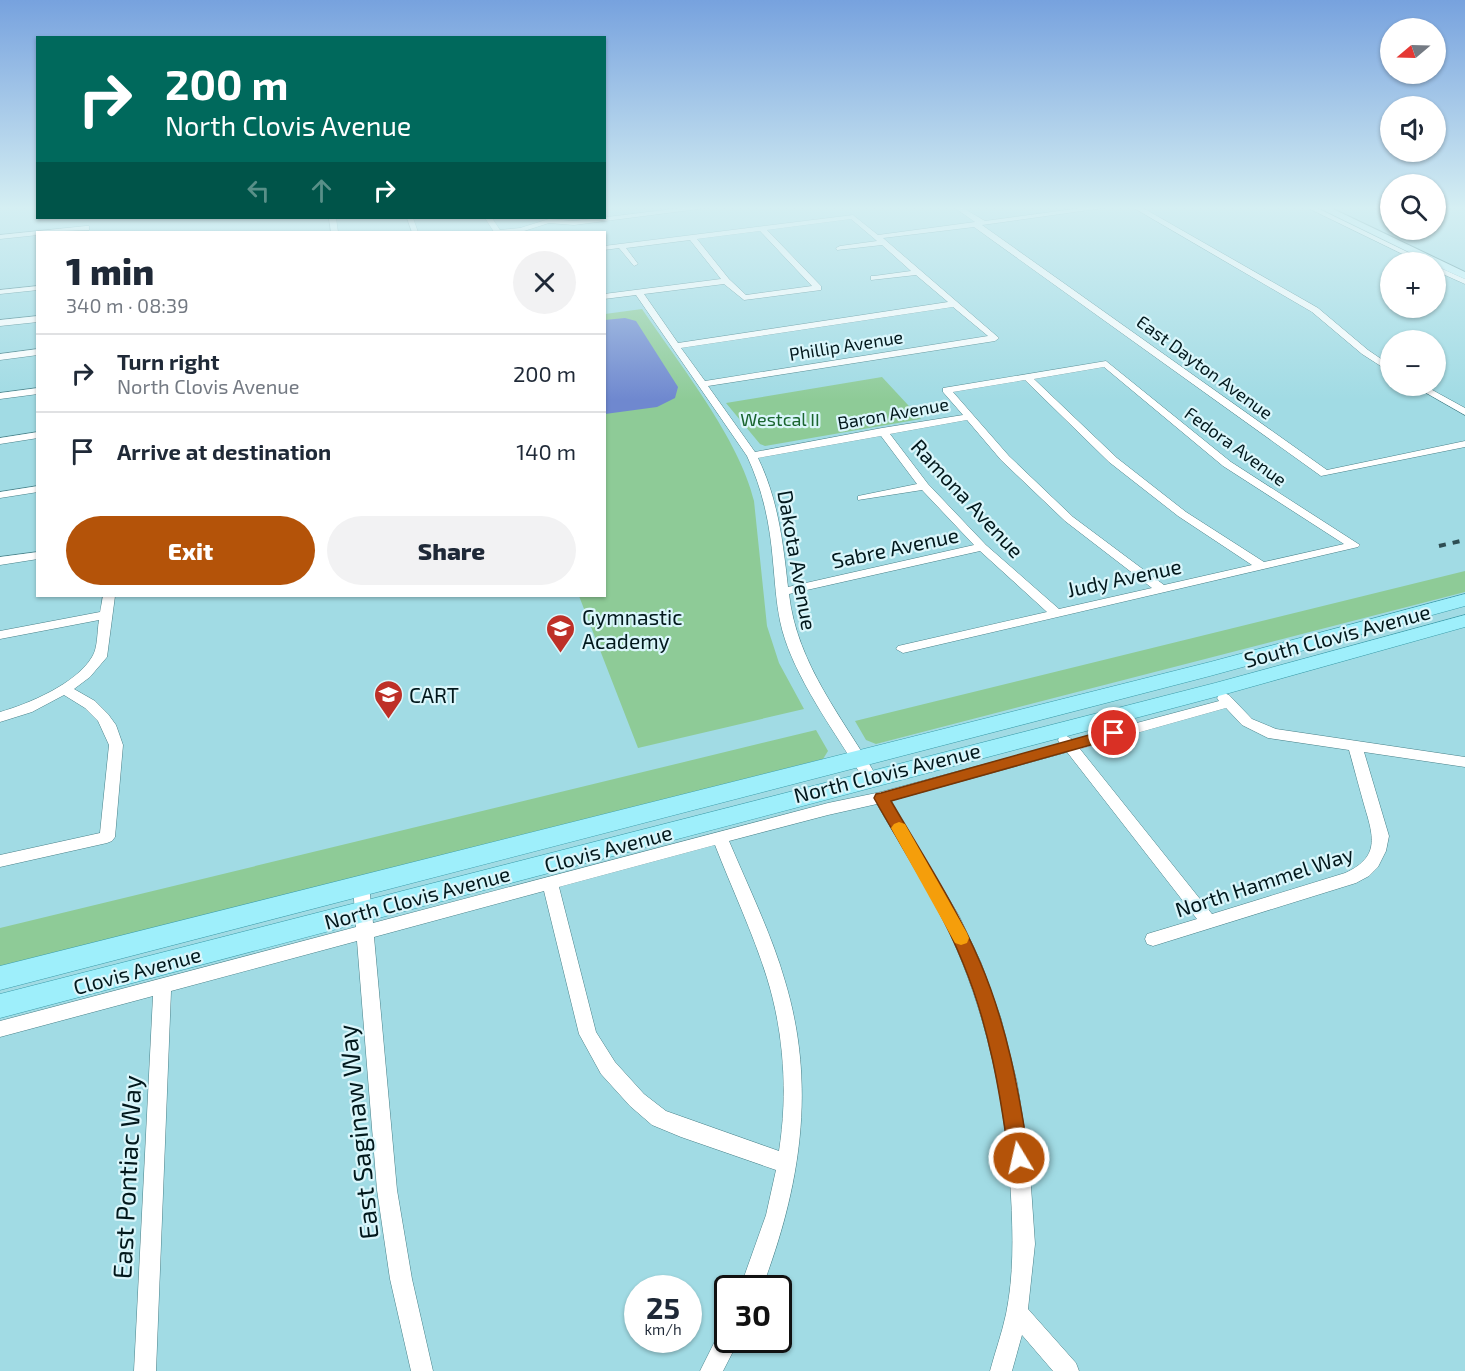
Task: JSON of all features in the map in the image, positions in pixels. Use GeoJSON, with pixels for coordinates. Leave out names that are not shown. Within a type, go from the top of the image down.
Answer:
{"type":"FeatureCollection","features":[{"type":"Feature","properties":{"kind":"main road","name":"South Clovis Avenue"},"geometry":{"type":"LineString","coordinates":[[1465,600],[1313,641],[1295,655],[1218,678],[1215,681],[1218,687],[1465,621]]}},
{"type":"Feature","properties":{"kind":"main road"},"geometry":{"type":"LineString","coordinates":[[1426,631],[1423,628],[1424,622],[1465,611]]}},
{"type":"Feature","properties":{"kind":"main road"},"geometry":{"type":"LineString","coordinates":[[1354,651],[1353,644],[1410,627],[1412,622],[1407,616]]}},
{"type":"Feature","properties":{"kind":"main road","name":"Clovis Avenue"},"geometry":{"type":"LineString","coordinates":[[0,1006],[363,923],[871,779],[1218,687]]}},
{"type":"Feature","properties":{"kind":"main road","name":"Clovis Avenue"},"geometry":{"type":"LineString","coordinates":[[0,978],[361,886],[1063,738],[1218,687]]}},
{"type":"Feature","properties":{"kind":"street"},"geometry":{"type":"LineString","coordinates":[[719,272],[744,298],[818,288],[803,272]]}},
{"type":"Feature","properties":{"kind":"street"},"geometry":{"type":"LineString","coordinates":[[874,278],[918,272],[954,304]]}},
{"type":"Feature","properties":{"kind":"street","name":"East Dayton Avenue"},"geometry":{"type":"LineString","coordinates":[[1048,272],[1325,474],[1465,444]]}},
{"type":"Feature","properties":{"kind":"street"},"geometry":{"type":"LineString","coordinates":[[1250,272],[1315,309],[1380,362]]}},
{"type":"Feature","properties":{"kind":"street"},"geometry":{"type":"LineString","coordinates":[[1446,273],[1465,282]]}},
{"type":"Feature","properties":{"kind":"street"},"geometry":{"type":"LineString","coordinates":[[606,297],[726,281]]}},
{"type":"Feature","properties":{"kind":"street"},"geometry":{"type":"LineString","coordinates":[[0,292],[36,288]]}},
{"type":"Feature","properties":{"kind":"street","name":"Dakota Avenue"},"geometry":{"type":"LineString","coordinates":[[639,293],[752,456],[763,476],[770,498],[790,639],[953,921],[972,963],[992,1018],[1008,1083],[1019,1158],[1024,1244],[1017,1313],[1000,1371]]}},
{"type":"Feature","properties":{"kind":"street"},"geometry":{"type":"LineString","coordinates":[[676,346],[954,304]]}},
{"type":"Feature","properties":{"kind":"street","name":"Phillip Avenue"},"geometry":{"type":"LineString","coordinates":[[702,384],[995,338],[954,304]]}},
{"type":"Feature","properties":{"kind":"street"},"geometry":{"type":"LineString","coordinates":[[0,323],[36,319]]}},
{"type":"Feature","properties":{"kind":"street"},"geometry":{"type":"LineString","coordinates":[[0,357],[36,352]]}},
{"type":"Feature","properties":{"kind":"street","name":"Baron Avenue"},"geometry":{"type":"LineString","coordinates":[[970,417],[946,390],[1106,364]]}},
{"type":"Feature","properties":{"kind":"street","name":"Fedora Avenue"},"geometry":{"type":"LineString","coordinates":[[1106,364],[1227,464],[1354,545]]}},
{"type":"Feature","properties":{"kind":"street"},"geometry":{"type":"LineString","coordinates":[[1027,377],[1113,460],[1182,514],[1263,567]]}},
{"type":"Feature","properties":{"kind":"street"},"geometry":{"type":"LineString","coordinates":[[0,396],[36,391]]}},
{"type":"Feature","properties":{"kind":"street"},"geometry":{"type":"LineString","coordinates":[[1437,396],[1465,412]]}},
{"type":"Feature","properties":{"kind":"street"},"geometry":{"type":"LineString","coordinates":[[970,417],[1005,458],[1069,519],[1161,589]]}},
{"type":"Feature","properties":{"kind":"street","name":"Baron Avenue"},"geometry":{"type":"LineString","coordinates":[[752,456],[970,417]]}},
{"type":"Feature","properties":{"kind":"street","name":"Ramona Avenue"},"geometry":{"type":"LineString","coordinates":[[882,431],[924,486],[982,547],[1055,612]]}},
{"type":"Feature","properties":{"kind":"street"},"geometry":{"type":"LineString","coordinates":[[0,441],[36,435]]}},
{"type":"Feature","properties":{"kind":"street"},"geometry":{"type":"LineString","coordinates":[[862,498],[924,486]]}},
{"type":"Feature","properties":{"kind":"street"},"geometry":{"type":"LineString","coordinates":[[0,495],[36,489]]}},
{"type":"Feature","properties":{"kind":"street","name":"Judy Avenue"},"geometry":{"type":"LineString","coordinates":[[903,649],[1055,612],[1354,545]]}},
{"type":"Feature","properties":{"kind":"street","name":"Sabre Avenue"},"geometry":{"type":"LineString","coordinates":[[782,592],[982,547]]}},
{"type":"Feature","properties":{"kind":"street"},"geometry":{"type":"LineString","coordinates":[[0,561],[36,555]]}},
{"type":"Feature","properties":{"kind":"street"},"geometry":{"type":"LineString","coordinates":[[0,717],[27,709],[64,689],[85,674],[99,657],[109,597]]}},
{"type":"Feature","properties":{"kind":"street"},"geometry":{"type":"LineString","coordinates":[[0,635],[106,615]]}},
{"type":"Feature","properties":{"kind":"street"},"geometry":{"type":"LineString","coordinates":[[1218,687],[1247,722],[1273,734],[1465,762]]}},
{"type":"Feature","properties":{"kind":"street"},"geometry":{"type":"LineString","coordinates":[[0,861],[107,837],[116,745],[113,730],[98,709],[64,689]]}},
{"type":"Feature","properties":{"kind":"street"},"geometry":{"type":"LineString","coordinates":[[1063,738],[1209,922]]}},
{"type":"Feature","properties":{"kind":"street","name":"North Hammel Way"},"geometry":{"type":"LineString","coordinates":[[1153,939],[1350,878],[1369,868],[1380,848],[1381,837],[1355,747]]}},
{"type":"Feature","properties":{"kind":"street","name":"North Clovis Avenue"},"geometry":{"type":"LineString","coordinates":[[0,1029],[162,985],[363,923],[550,884],[828,809],[871,779]]}},
{"type":"Feature","properties":{"kind":"street"},"geometry":{"type":"LineString","coordinates":[[720,838],[778,983],[785,1012],[795,1084],[788,1164],[765,1256],[757,1275]]}},
{"type":"Feature","properties":{"kind":"street"},"geometry":{"type":"LineString","coordinates":[[550,884],[588,1034],[608,1068],[637,1100],[659,1118],[681,1128],[788,1164]]}},
{"type":"Feature","properties":{"kind":"street","name":"East Saginaw Way"},"geometry":{"type":"LineString","coordinates":[[361,886],[387,1190],[401,1279],[422,1371]]}},
{"type":"Feature","properties":{"kind":"street","name":"East Pontiac Way"},"geometry":{"type":"LineString","coordinates":[[145,1371],[162,985]]}},
{"type":"Feature","properties":{"kind":"street"},"geometry":{"type":"LineString","coordinates":[[1017,1313],[1068,1371]]}},
{"type":"Feature","properties":{"kind":"street"},"geometry":{"type":"LineString","coordinates":[[711,1371],[721,1353]]}},
{"type":"Feature","properties":{"kind":"green space"},"geometry":{"type":"Polygon","coordinates":[[[642,309],[690,377],[736,453],[747,477],[754,501],[767,626],[779,663],[804,709],[638,748],[579,597],[606,597],[606,314],[642,309]]]}},
{"type":"Feature","properties":{"kind":"green space","name":"Westcal II"},"geometry":{"type":"Polygon","coordinates":[[[882,377],[921,419],[765,446],[760,444],[726,403],[882,377]]]}},
{"type":"Feature","properties":{"kind":"green space"},"geometry":{"type":"Polygon","coordinates":[[[1465,571],[1465,592],[876,744],[866,740],[855,721],[1465,571]]]}},
{"type":"Feature","properties":{"kind":"green space"},"geometry":{"type":"Polygon","coordinates":[[[816,730],[828,751],[823,759],[0,967],[0,928],[816,730]]]}},
{"type":"Feature","properties":{"kind":"water"},"geometry":{"type":"Polygon","coordinates":[[[625,318],[636,321],[678,387],[675,398],[657,407],[606,414],[606,320],[625,318]]]}},
{"type":"Feature","properties":{"kind":"railway"},"geometry":{"type":"LineString","coordinates":[[1439,546],[1465,540]]}},
{"type":"Feature","properties":{"kind":"slow traffic"},"geometry":{"type":"LineString","coordinates":[[899,828],[961,938]]}},
{"type":"Feature","properties":{"kind":"place","name":"Gymnastic Academy"},"geometry":{"type":"Point","coordinates":[561,654]}},
{"type":"Feature","properties":{"kind":"place","name":"CART"},"geometry":{"type":"Point","coordinates":[388,720]}},
{"type":"Feature","properties":{"kind":"route"},"geometry":{"type":"LineString","coordinates":[[1019,1158],[1008,1083],[992,1018],[972,963],[953,921],[881,798],[1114,733]]}}]}
